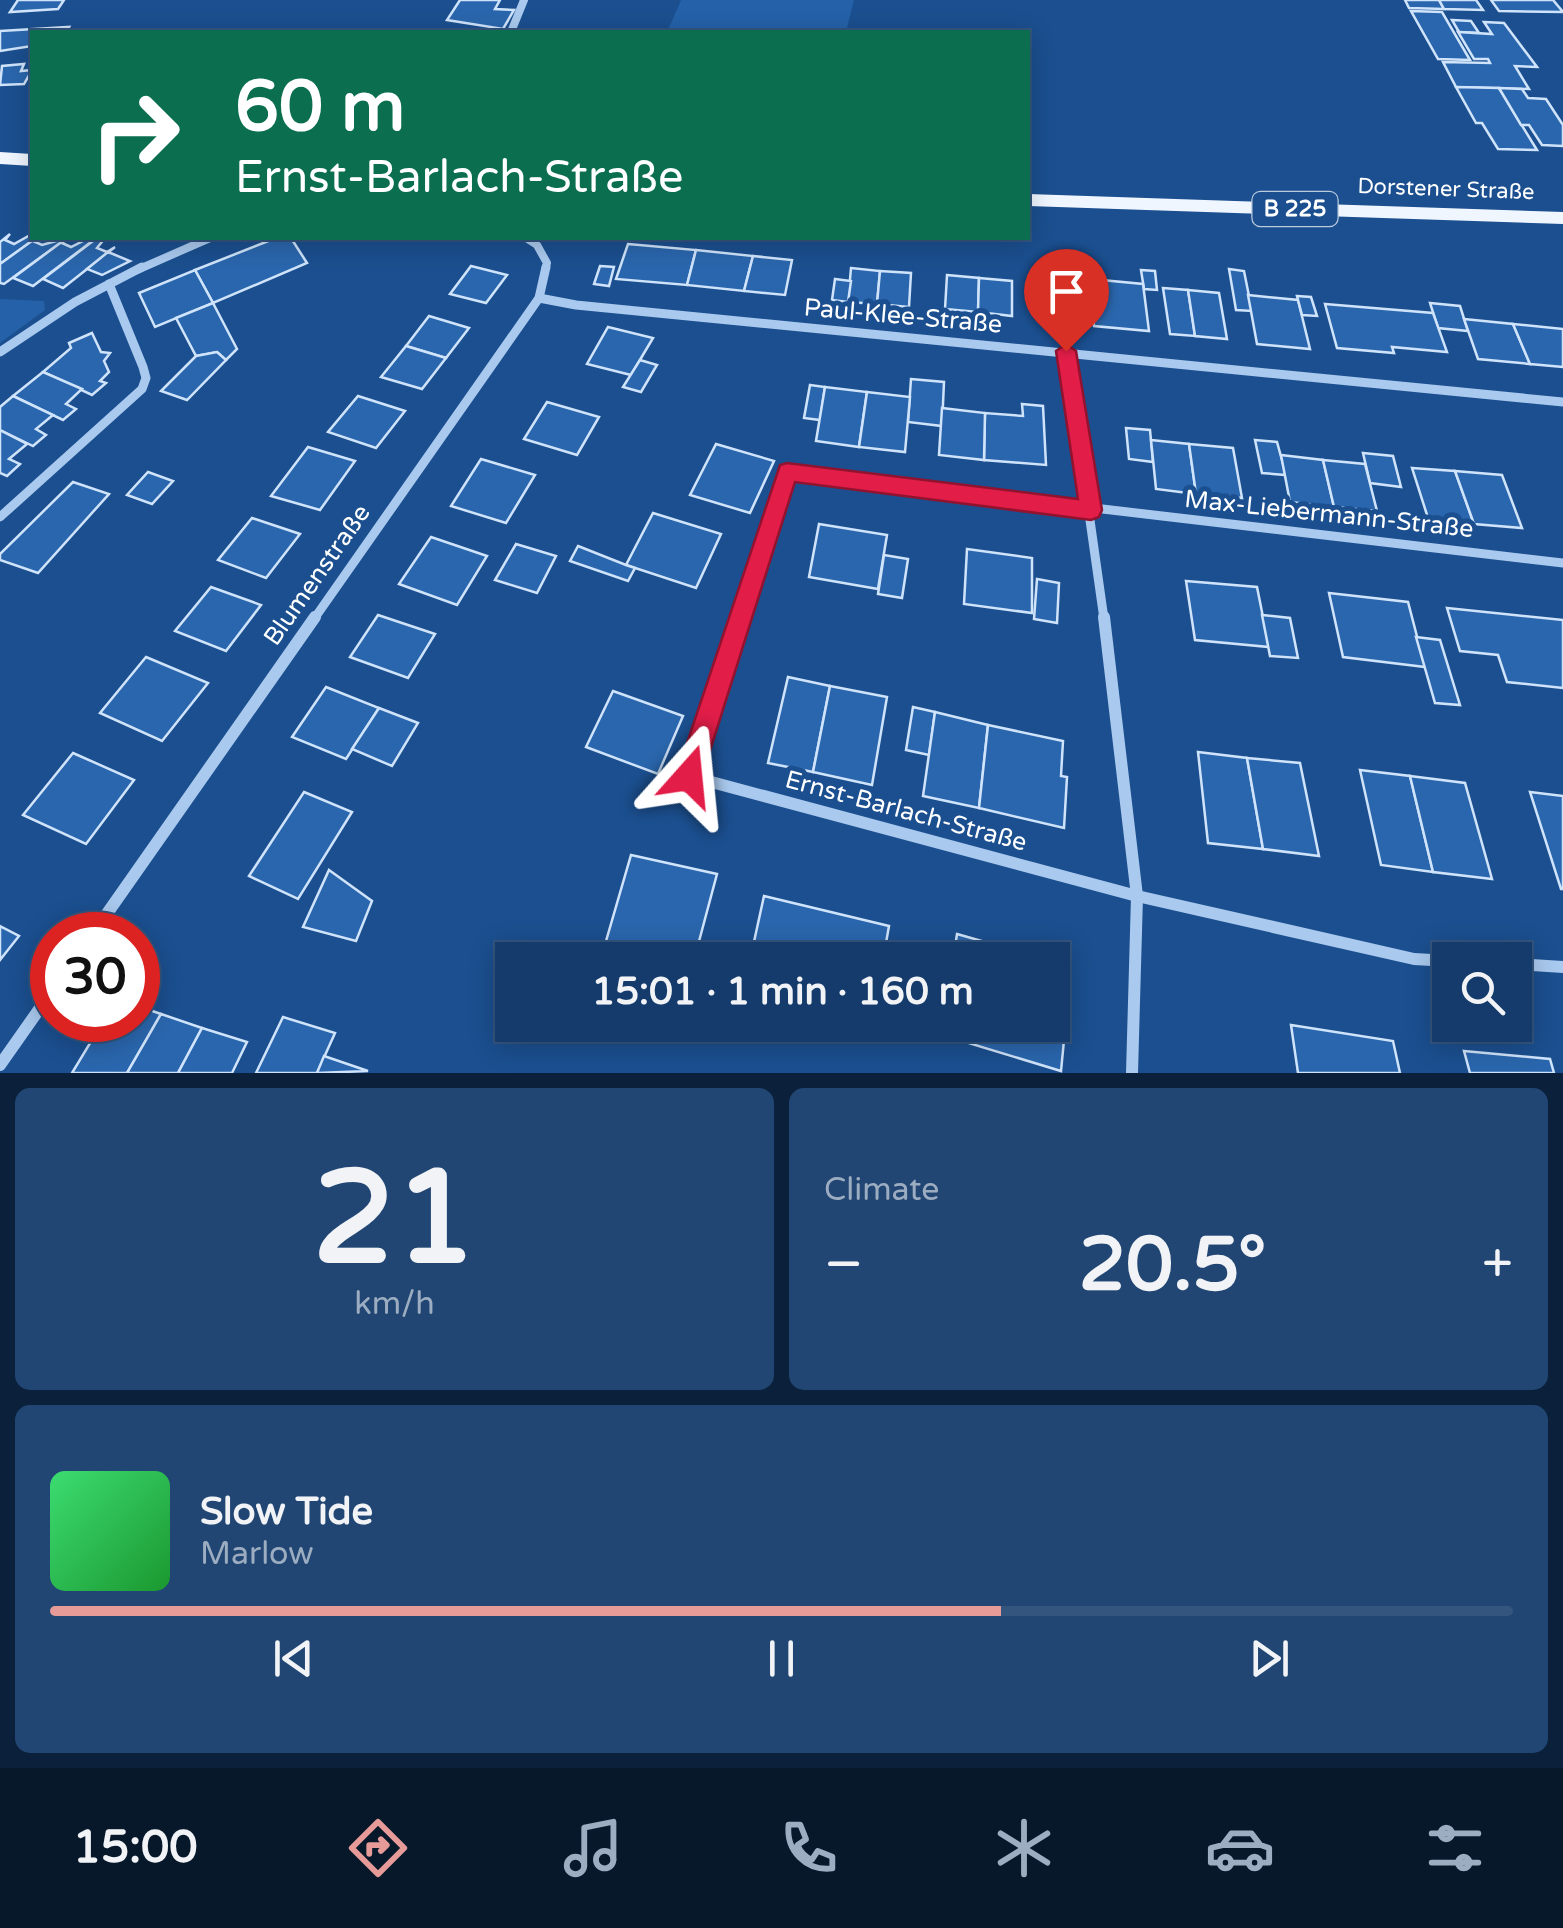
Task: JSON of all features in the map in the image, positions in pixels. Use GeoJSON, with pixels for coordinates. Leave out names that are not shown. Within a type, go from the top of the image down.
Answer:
{"type":"FeatureCollection","features":[{"type":"Feature","properties":{"kind":"main road"},"geometry":{"type":"LineString","coordinates":[[3,159],[30,160]]}},
{"type":"Feature","properties":{"kind":"main road","name":"Dorstener Straße"},"geometry":{"type":"LineString","coordinates":[[1030,200],[1563,218]]}},
{"type":"Feature","properties":{"kind":"street"},"geometry":{"type":"LineString","coordinates":[[512,30],[524,0]]}},
{"type":"Feature","properties":{"kind":"street"},"geometry":{"type":"LineString","coordinates":[[0,352],[32,327],[109,284],[206,240]]}},
{"type":"Feature","properties":{"kind":"street"},"geometry":{"type":"LineString","coordinates":[[529,240],[538,245],[547,263],[539,298]]}},
{"type":"Feature","properties":{"kind":"street"},"geometry":{"type":"LineString","coordinates":[[0,517],[142,389],[146,378],[143,367],[109,284]]}},
{"type":"Feature","properties":{"kind":"street","name":"Paul-Klee-Straße"},"geometry":{"type":"LineString","coordinates":[[539,298],[576,305],[1563,402]]}},
{"type":"Feature","properties":{"kind":"street","name":"Blumenstraße"},"geometry":{"type":"LineString","coordinates":[[108,912],[539,298]]}},
{"type":"Feature","properties":{"kind":"street"},"geometry":{"type":"LineString","coordinates":[[1066,351],[1091,510],[1137,896],[1132,1073]]}},
{"type":"Feature","properties":{"kind":"street","name":"Ernst-Barlach-Straße"},"geometry":{"type":"LineString","coordinates":[[1091,510],[787,472],[689,776],[1137,896]]}},
{"type":"Feature","properties":{"kind":"street","name":"Max-Liebermann-Straße"},"geometry":{"type":"LineString","coordinates":[[1091,510],[1563,563]]}},
{"type":"Feature","properties":{"kind":"street"},"geometry":{"type":"LineString","coordinates":[[1137,896],[1432,960]]}},
{"type":"Feature","properties":{"kind":"street"},"geometry":{"type":"LineString","coordinates":[[1532,965],[1563,966]]}},
{"type":"Feature","properties":{"kind":"street"},"geometry":{"type":"LineString","coordinates":[[0,1066],[30,1023]]}},
{"type":"Feature","properties":{"kind":"shaded area"},"geometry":{"type":"Polygon","coordinates":[[[681,0],[854,0],[846,30],[668,30],[681,0]]]}},
{"type":"Feature","properties":{"kind":"shaded area"},"geometry":{"type":"Polygon","coordinates":[[[0,299],[44,301],[45,310],[0,343],[0,299]]]}},
{"type":"Feature","properties":{"kind":"building"},"geometry":{"type":"Polygon","coordinates":[[[18,0],[64,0],[58,9],[10,12],[18,0]]]}},
{"type":"Feature","properties":{"kind":"building"},"geometry":{"type":"Polygon","coordinates":[[[460,0],[500,0],[495,9],[514,10],[503,29],[447,20],[460,0]]]}},
{"type":"Feature","properties":{"kind":"building"},"geometry":{"type":"Polygon","coordinates":[[[1405,0],[1439,0],[1444,9],[1409,8],[1405,0]]]}},
{"type":"Feature","properties":{"kind":"building"},"geometry":{"type":"Polygon","coordinates":[[[1439,0],[1476,0],[1483,10],[1444,9],[1439,0]]]}},
{"type":"Feature","properties":{"kind":"building"},"geometry":{"type":"Polygon","coordinates":[[[1491,0],[1553,0],[1563,12],[1499,11],[1491,0]]]}},
{"type":"Feature","properties":{"kind":"building"},"geometry":{"type":"Polygon","coordinates":[[[1411,11],[1442,12],[1470,60],[1438,59],[1411,11]]]}},
{"type":"Feature","properties":{"kind":"building"},"geometry":{"type":"Polygon","coordinates":[[[1452,20],[1471,21],[1479,33],[1459,32],[1452,20]]]}},
{"type":"Feature","properties":{"kind":"building"},"geometry":{"type":"Polygon","coordinates":[[[1484,22],[1504,23],[1537,67],[1515,66],[1529,89],[1456,87],[1443,62],[1490,63],[1488,59],[1474,59],[1458,32],[1492,34],[1484,22]]]}},
{"type":"Feature","properties":{"kind":"building"},"geometry":{"type":"Polygon","coordinates":[[[69,27],[30,30],[30,46],[0,51],[0,31],[69,27]]]}},
{"type":"Feature","properties":{"kind":"building"},"geometry":{"type":"Polygon","coordinates":[[[24,64],[21,71],[30,70],[30,74],[24,84],[0,85],[2,66],[24,64]]]}},
{"type":"Feature","properties":{"kind":"building"},"geometry":{"type":"Polygon","coordinates":[[[1456,87],[1499,88],[1537,150],[1498,149],[1482,123],[1476,123],[1456,87]]]}},
{"type":"Feature","properties":{"kind":"building"},"geometry":{"type":"Polygon","coordinates":[[[1499,88],[1522,89],[1528,98],[1546,99],[1563,125],[1563,146],[1542,145],[1529,125],[1521,125],[1499,88]]]}},
{"type":"Feature","properties":{"kind":"building"},"geometry":{"type":"Polygon","coordinates":[[[10,234],[5,240],[14,244],[30,235],[33,240],[0,264],[0,242],[10,234]]]}},
{"type":"Feature","properties":{"kind":"building"},"geometry":{"type":"Polygon","coordinates":[[[33,240],[42,245],[64,240],[4,284],[0,283],[0,264],[33,240]]]}},
{"type":"Feature","properties":{"kind":"building"},"geometry":{"type":"Polygon","coordinates":[[[64,240],[62,243],[71,247],[94,240],[33,286],[13,278],[64,240]]]}},
{"type":"Feature","properties":{"kind":"building"},"geometry":{"type":"Polygon","coordinates":[[[94,240],[103,240],[97,248],[107,252],[115,247],[63,288],[43,279],[94,240]]]}},
{"type":"Feature","properties":{"kind":"building"},"geometry":{"type":"Polygon","coordinates":[[[271,240],[292,240],[307,263],[213,303],[195,270],[271,240]]]}},
{"type":"Feature","properties":{"kind":"building"},"geometry":{"type":"Polygon","coordinates":[[[628,244],[696,250],[687,285],[616,279],[628,244]]]}},
{"type":"Feature","properties":{"kind":"building"},"geometry":{"type":"Polygon","coordinates":[[[696,250],[753,256],[744,291],[687,285],[696,250]]]}},
{"type":"Feature","properties":{"kind":"building"},"geometry":{"type":"Polygon","coordinates":[[[108,252],[130,261],[102,275],[87,269],[108,252]]]}},
{"type":"Feature","properties":{"kind":"building"},"geometry":{"type":"Polygon","coordinates":[[[753,256],[792,260],[785,295],[744,291],[753,256]]]}},
{"type":"Feature","properties":{"kind":"building"},"geometry":{"type":"Polygon","coordinates":[[[1077,263],[1090,264],[1091,284],[1078,283],[1077,263]]]}},
{"type":"Feature","properties":{"kind":"building"},"geometry":{"type":"Polygon","coordinates":[[[471,266],[507,275],[486,303],[450,294],[471,266]]]}},
{"type":"Feature","properties":{"kind":"building"},"geometry":{"type":"Polygon","coordinates":[[[600,266],[614,267],[609,286],[594,284],[600,266]]]}},
{"type":"Feature","properties":{"kind":"building"},"geometry":{"type":"Polygon","coordinates":[[[851,268],[880,271],[877,304],[848,302],[851,268]]]}},
{"type":"Feature","properties":{"kind":"building"},"geometry":{"type":"Polygon","coordinates":[[[1229,269],[1244,271],[1252,311],[1236,310],[1229,269]]]}},
{"type":"Feature","properties":{"kind":"building"},"geometry":{"type":"Polygon","coordinates":[[[195,270],[213,303],[155,327],[139,293],[195,270]]]}},
{"type":"Feature","properties":{"kind":"building"},"geometry":{"type":"Polygon","coordinates":[[[1141,270],[1155,271],[1157,290],[1144,289],[1141,270]]]}},
{"type":"Feature","properties":{"kind":"building"},"geometry":{"type":"Polygon","coordinates":[[[880,271],[911,273],[909,307],[877,304],[880,271]]]}},
{"type":"Feature","properties":{"kind":"building"},"geometry":{"type":"Polygon","coordinates":[[[947,275],[979,278],[978,312],[945,309],[947,275]]]}},
{"type":"Feature","properties":{"kind":"building"},"geometry":{"type":"Polygon","coordinates":[[[979,278],[1012,281],[1012,316],[978,312],[979,278]]]}},
{"type":"Feature","properties":{"kind":"building"},"geometry":{"type":"Polygon","coordinates":[[[835,279],[851,281],[848,302],[832,300],[835,279]]]}},
{"type":"Feature","properties":{"kind":"building"},"geometry":{"type":"Polygon","coordinates":[[[1091,279],[1143,284],[1149,331],[1094,326],[1091,279]]]}},
{"type":"Feature","properties":{"kind":"building"},"geometry":{"type":"Polygon","coordinates":[[[1163,288],[1188,290],[1195,336],[1170,334],[1163,288]]]}},
{"type":"Feature","properties":{"kind":"building"},"geometry":{"type":"Polygon","coordinates":[[[1188,290],[1219,293],[1227,339],[1195,336],[1188,290]]]}},
{"type":"Feature","properties":{"kind":"building"},"geometry":{"type":"Polygon","coordinates":[[[1248,295],[1298,300],[1310,349],[1257,344],[1248,295]]]}},
{"type":"Feature","properties":{"kind":"building"},"geometry":{"type":"Polygon","coordinates":[[[1297,296],[1311,297],[1317,316],[1302,315],[1297,296]]]}},
{"type":"Feature","properties":{"kind":"building"},"geometry":{"type":"Polygon","coordinates":[[[213,303],[237,349],[226,360],[217,352],[196,356],[176,318],[213,303]]]}},
{"type":"Feature","properties":{"kind":"building"},"geometry":{"type":"Polygon","coordinates":[[[1430,303],[1460,306],[1468,331],[1438,328],[1430,303]]]}},
{"type":"Feature","properties":{"kind":"building"},"geometry":{"type":"Polygon","coordinates":[[[1325,304],[1433,313],[1447,352],[1337,348],[1325,304]]]}},
{"type":"Feature","properties":{"kind":"building"},"geometry":{"type":"Polygon","coordinates":[[[429,316],[469,328],[446,358],[406,346],[429,316]]]}},
{"type":"Feature","properties":{"kind":"building"},"geometry":{"type":"Polygon","coordinates":[[[1464,319],[1513,324],[1530,364],[1478,359],[1464,319]]]}},
{"type":"Feature","properties":{"kind":"building"},"geometry":{"type":"Polygon","coordinates":[[[1513,324],[1563,329],[1563,367],[1530,364],[1513,324]]]}},
{"type":"Feature","properties":{"kind":"building"},"geometry":{"type":"Polygon","coordinates":[[[608,327],[653,338],[631,375],[587,364],[608,327]]]}},
{"type":"Feature","properties":{"kind":"building"},"geometry":{"type":"Polygon","coordinates":[[[92,333],[101,352],[110,353],[104,361],[109,372],[100,381],[106,383],[92,395],[43,372],[71,348],[69,343],[92,333]]]}},
{"type":"Feature","properties":{"kind":"building"},"geometry":{"type":"Polygon","coordinates":[[[406,346],[446,358],[422,389],[381,377],[406,346]]]}},
{"type":"Feature","properties":{"kind":"building"},"geometry":{"type":"Polygon","coordinates":[[[217,352],[226,360],[187,400],[161,391],[196,356],[217,352]]]}},
{"type":"Feature","properties":{"kind":"building"},"geometry":{"type":"Polygon","coordinates":[[[640,360],[657,365],[641,392],[623,387],[640,360]]]}},
{"type":"Feature","properties":{"kind":"building"},"geometry":{"type":"Polygon","coordinates":[[[43,372],[82,389],[66,404],[76,409],[63,420],[13,396],[43,372]]]}},
{"type":"Feature","properties":{"kind":"building"},"geometry":{"type":"Polygon","coordinates":[[[911,379],[944,382],[942,426],[908,422],[911,379]]]}},
{"type":"Feature","properties":{"kind":"building"},"geometry":{"type":"Polygon","coordinates":[[[810,385],[825,387],[820,420],[804,418],[810,385]]]}},
{"type":"Feature","properties":{"kind":"building"},"geometry":{"type":"Polygon","coordinates":[[[825,387],[867,392],[859,447],[816,441],[825,387]]]}},
{"type":"Feature","properties":{"kind":"building"},"geometry":{"type":"Polygon","coordinates":[[[867,392],[910,397],[905,452],[859,447],[867,392]]]}},
{"type":"Feature","properties":{"kind":"building"},"geometry":{"type":"Polygon","coordinates":[[[13,396],[53,415],[36,429],[46,435],[33,446],[0,430],[0,407],[13,396]]]}},
{"type":"Feature","properties":{"kind":"building"},"geometry":{"type":"Polygon","coordinates":[[[358,396],[405,411],[376,448],[328,432],[358,396]]]}},
{"type":"Feature","properties":{"kind":"building"},"geometry":{"type":"Polygon","coordinates":[[[547,402],[599,417],[577,455],[524,439],[547,402]]]}},
{"type":"Feature","properties":{"kind":"building"},"geometry":{"type":"Polygon","coordinates":[[[1022,404],[1043,406],[1046,465],[984,460],[985,413],[1023,416],[1022,404]]]}},
{"type":"Feature","properties":{"kind":"building"},"geometry":{"type":"Polygon","coordinates":[[[942,408],[985,413],[984,460],[939,455],[942,408]]]}},
{"type":"Feature","properties":{"kind":"building"},"geometry":{"type":"Polygon","coordinates":[[[1126,428],[1150,430],[1153,462],[1129,459],[1126,428]]]}},
{"type":"Feature","properties":{"kind":"building"},"geometry":{"type":"Polygon","coordinates":[[[0,430],[27,444],[9,459],[20,464],[7,476],[0,473],[0,430]]]}},
{"type":"Feature","properties":{"kind":"building"},"geometry":{"type":"Polygon","coordinates":[[[1151,440],[1189,444],[1196,494],[1156,489],[1151,440]]]}},
{"type":"Feature","properties":{"kind":"building"},"geometry":{"type":"Polygon","coordinates":[[[1255,440],[1277,442],[1286,475],[1262,473],[1255,440]]]}},
{"type":"Feature","properties":{"kind":"building"},"geometry":{"type":"Polygon","coordinates":[[[716,444],[774,461],[750,513],[690,495],[716,444]]]}},
{"type":"Feature","properties":{"kind":"building"},"geometry":{"type":"Polygon","coordinates":[[[1189,444],[1233,448],[1242,498],[1196,494],[1189,444]]]}},
{"type":"Feature","properties":{"kind":"building"},"geometry":{"type":"Polygon","coordinates":[[[308,447],[355,461],[320,510],[271,496],[308,447]]]}},
{"type":"Feature","properties":{"kind":"building"},"geometry":{"type":"Polygon","coordinates":[[[1363,453],[1393,456],[1401,487],[1370,483],[1363,453]]]}},
{"type":"Feature","properties":{"kind":"building"},"geometry":{"type":"Polygon","coordinates":[[[1281,455],[1323,460],[1334,507],[1290,502],[1281,455]]]}},
{"type":"Feature","properties":{"kind":"building"},"geometry":{"type":"Polygon","coordinates":[[[481,459],[535,475],[506,523],[451,506],[481,459]]]}},
{"type":"Feature","properties":{"kind":"building"},"geometry":{"type":"Polygon","coordinates":[[[1323,460],[1365,464],[1377,511],[1334,507],[1323,460]]]}},
{"type":"Feature","properties":{"kind":"building"},"geometry":{"type":"Polygon","coordinates":[[[1412,468],[1455,471],[1474,524],[1428,518],[1412,468]]]}},
{"type":"Feature","properties":{"kind":"building"},"geometry":{"type":"Polygon","coordinates":[[[1455,471],[1502,475],[1522,528],[1474,524],[1455,471]]]}},
{"type":"Feature","properties":{"kind":"building"},"geometry":{"type":"Polygon","coordinates":[[[148,472],[173,481],[152,504],[127,495],[148,472]]]}},
{"type":"Feature","properties":{"kind":"building"},"geometry":{"type":"Polygon","coordinates":[[[73,482],[109,494],[38,573],[0,560],[0,554],[73,482]]]}},
{"type":"Feature","properties":{"kind":"building"},"geometry":{"type":"Polygon","coordinates":[[[653,513],[721,534],[696,588],[626,565],[653,513]]]}},
{"type":"Feature","properties":{"kind":"building"},"geometry":{"type":"Polygon","coordinates":[[[252,518],[300,534],[266,578],[218,560],[252,518]]]}},
{"type":"Feature","properties":{"kind":"building"},"geometry":{"type":"Polygon","coordinates":[[[819,524],[887,535],[878,589],[809,577],[819,524]]]}},
{"type":"Feature","properties":{"kind":"building"},"geometry":{"type":"Polygon","coordinates":[[[431,537],[487,556],[457,605],[399,584],[431,537]]]}},
{"type":"Feature","properties":{"kind":"building"},"geometry":{"type":"Polygon","coordinates":[[[516,544],[556,556],[537,593],[495,580],[516,544]]]}},
{"type":"Feature","properties":{"kind":"building"},"geometry":{"type":"Polygon","coordinates":[[[578,546],[635,568],[628,581],[570,561],[578,546]]]}},
{"type":"Feature","properties":{"kind":"building"},"geometry":{"type":"Polygon","coordinates":[[[967,549],[1032,558],[1032,613],[964,604],[967,549]]]}},
{"type":"Feature","properties":{"kind":"building"},"geometry":{"type":"Polygon","coordinates":[[[884,555],[908,559],[902,598],[878,594],[884,555]]]}},
{"type":"Feature","properties":{"kind":"building"},"geometry":{"type":"Polygon","coordinates":[[[1037,579],[1059,583],[1057,623],[1034,619],[1037,579]]]}},
{"type":"Feature","properties":{"kind":"building"},"geometry":{"type":"Polygon","coordinates":[[[1186,581],[1257,587],[1269,647],[1195,640],[1186,581]]]}},
{"type":"Feature","properties":{"kind":"building"},"geometry":{"type":"Polygon","coordinates":[[[211,587],[261,605],[226,651],[175,631],[211,587]]]}},
{"type":"Feature","properties":{"kind":"building"},"geometry":{"type":"Polygon","coordinates":[[[1329,593],[1408,602],[1425,667],[1343,657],[1329,593]]]}},
{"type":"Feature","properties":{"kind":"building"},"geometry":{"type":"Polygon","coordinates":[[[1447,608],[1563,620],[1563,688],[1507,682],[1498,655],[1460,651],[1447,608]]]}},
{"type":"Feature","properties":{"kind":"building"},"geometry":{"type":"Polygon","coordinates":[[[378,615],[435,634],[408,678],[350,657],[378,615]]]}},
{"type":"Feature","properties":{"kind":"building"},"geometry":{"type":"Polygon","coordinates":[[[1262,615],[1290,618],[1298,658],[1270,656],[1262,615]]]}},
{"type":"Feature","properties":{"kind":"building"},"geometry":{"type":"Polygon","coordinates":[[[1416,637],[1440,640],[1460,705],[1435,703],[1416,637]]]}},
{"type":"Feature","properties":{"kind":"building"},"geometry":{"type":"Polygon","coordinates":[[[146,657],[208,683],[162,741],[100,713],[146,657]]]}},
{"type":"Feature","properties":{"kind":"building"},"geometry":{"type":"Polygon","coordinates":[[[788,677],[830,686],[813,772],[768,763],[788,677]]]}},
{"type":"Feature","properties":{"kind":"building"},"geometry":{"type":"Polygon","coordinates":[[[830,686],[887,697],[872,785],[813,772],[830,686]]]}},
{"type":"Feature","properties":{"kind":"building"},"geometry":{"type":"Polygon","coordinates":[[[326,687],[379,708],[346,759],[292,737],[326,687]]]}},
{"type":"Feature","properties":{"kind":"building"},"geometry":{"type":"Polygon","coordinates":[[[613,691],[683,716],[658,774],[586,747],[613,691]]]}},
{"type":"Feature","properties":{"kind":"building"},"geometry":{"type":"Polygon","coordinates":[[[913,707],[935,712],[929,755],[906,750],[913,707]]]}},
{"type":"Feature","properties":{"kind":"building"},"geometry":{"type":"Polygon","coordinates":[[[379,708],[418,723],[392,766],[352,749],[379,708]]]}},
{"type":"Feature","properties":{"kind":"building"},"geometry":{"type":"Polygon","coordinates":[[[935,712],[988,725],[979,808],[923,796],[935,712]]]}},
{"type":"Feature","properties":{"kind":"building"},"geometry":{"type":"Polygon","coordinates":[[[988,725],[1063,741],[1061,776],[1067,777],[1064,828],[979,808],[988,725]]]}},
{"type":"Feature","properties":{"kind":"building"},"geometry":{"type":"Polygon","coordinates":[[[1198,752],[1247,758],[1263,849],[1208,843],[1198,752]]]}},
{"type":"Feature","properties":{"kind":"building"},"geometry":{"type":"Polygon","coordinates":[[[73,753],[134,780],[86,844],[23,815],[73,753]]]}},
{"type":"Feature","properties":{"kind":"building"},"geometry":{"type":"Polygon","coordinates":[[[1247,758],[1300,763],[1319,856],[1263,849],[1247,758]]]}},
{"type":"Feature","properties":{"kind":"building"},"geometry":{"type":"Polygon","coordinates":[[[1360,770],[1410,776],[1433,872],[1381,865],[1360,770]]]}},
{"type":"Feature","properties":{"kind":"building"},"geometry":{"type":"Polygon","coordinates":[[[1410,776],[1465,783],[1492,879],[1433,872],[1410,776]]]}},
{"type":"Feature","properties":{"kind":"building"},"geometry":{"type":"Polygon","coordinates":[[[304,792],[352,812],[298,899],[249,876],[304,792]]]}},
{"type":"Feature","properties":{"kind":"building"},"geometry":{"type":"Polygon","coordinates":[[[1530,792],[1563,796],[1563,889],[1561,889],[1530,792]]]}},
{"type":"Feature","properties":{"kind":"building"},"geometry":{"type":"Polygon","coordinates":[[[631,855],[717,874],[699,942],[606,942],[631,855]]]}},
{"type":"Feature","properties":{"kind":"building"},"geometry":{"type":"Polygon","coordinates":[[[329,870],[372,901],[356,941],[303,927],[329,870]]]}},
{"type":"Feature","properties":{"kind":"building"},"geometry":{"type":"Polygon","coordinates":[[[764,896],[889,926],[886,942],[754,942],[764,896]]]}},
{"type":"Feature","properties":{"kind":"building"},"geometry":{"type":"Polygon","coordinates":[[[0,926],[19,936],[0,960],[0,926]]]}},
{"type":"Feature","properties":{"kind":"building"},"geometry":{"type":"Polygon","coordinates":[[[957,934],[985,942],[956,942],[957,934]]]}},
{"type":"Feature","properties":{"kind":"building"},"geometry":{"type":"Polygon","coordinates":[[[160,1016],[202,1028],[178,1073],[127,1073],[145,1042],[160,1042],[160,1016]]]}},
{"type":"Feature","properties":{"kind":"building"},"geometry":{"type":"Polygon","coordinates":[[[283,1017],[335,1033],[317,1073],[256,1073],[283,1017]]]}},
{"type":"Feature","properties":{"kind":"building"},"geometry":{"type":"Polygon","coordinates":[[[1291,1025],[1393,1041],[1400,1073],[1298,1073],[1291,1025]]]}},
{"type":"Feature","properties":{"kind":"building"},"geometry":{"type":"Polygon","coordinates":[[[202,1028],[247,1042],[232,1073],[178,1073],[202,1028]]]}},
{"type":"Feature","properties":{"kind":"building"},"geometry":{"type":"Polygon","coordinates":[[[91,1042],[145,1042],[127,1073],[72,1073],[91,1042]]]}},
{"type":"Feature","properties":{"kind":"building"},"geometry":{"type":"Polygon","coordinates":[[[965,1042],[1064,1042],[1061,1071],[965,1042]]]}},
{"type":"Feature","properties":{"kind":"building"},"geometry":{"type":"Polygon","coordinates":[[[1464,1051],[1550,1059],[1554,1073],[1470,1073],[1464,1051]]]}},
{"type":"Feature","properties":{"kind":"building"},"geometry":{"type":"Polygon","coordinates":[[[324,1056],[368,1071],[317,1073],[324,1056]]]}},
{"type":"Feature","properties":{"kind":"route"},"geometry":{"type":"LineString","coordinates":[[689,776],[787,472],[1091,510],[1066,351]]}}]}
